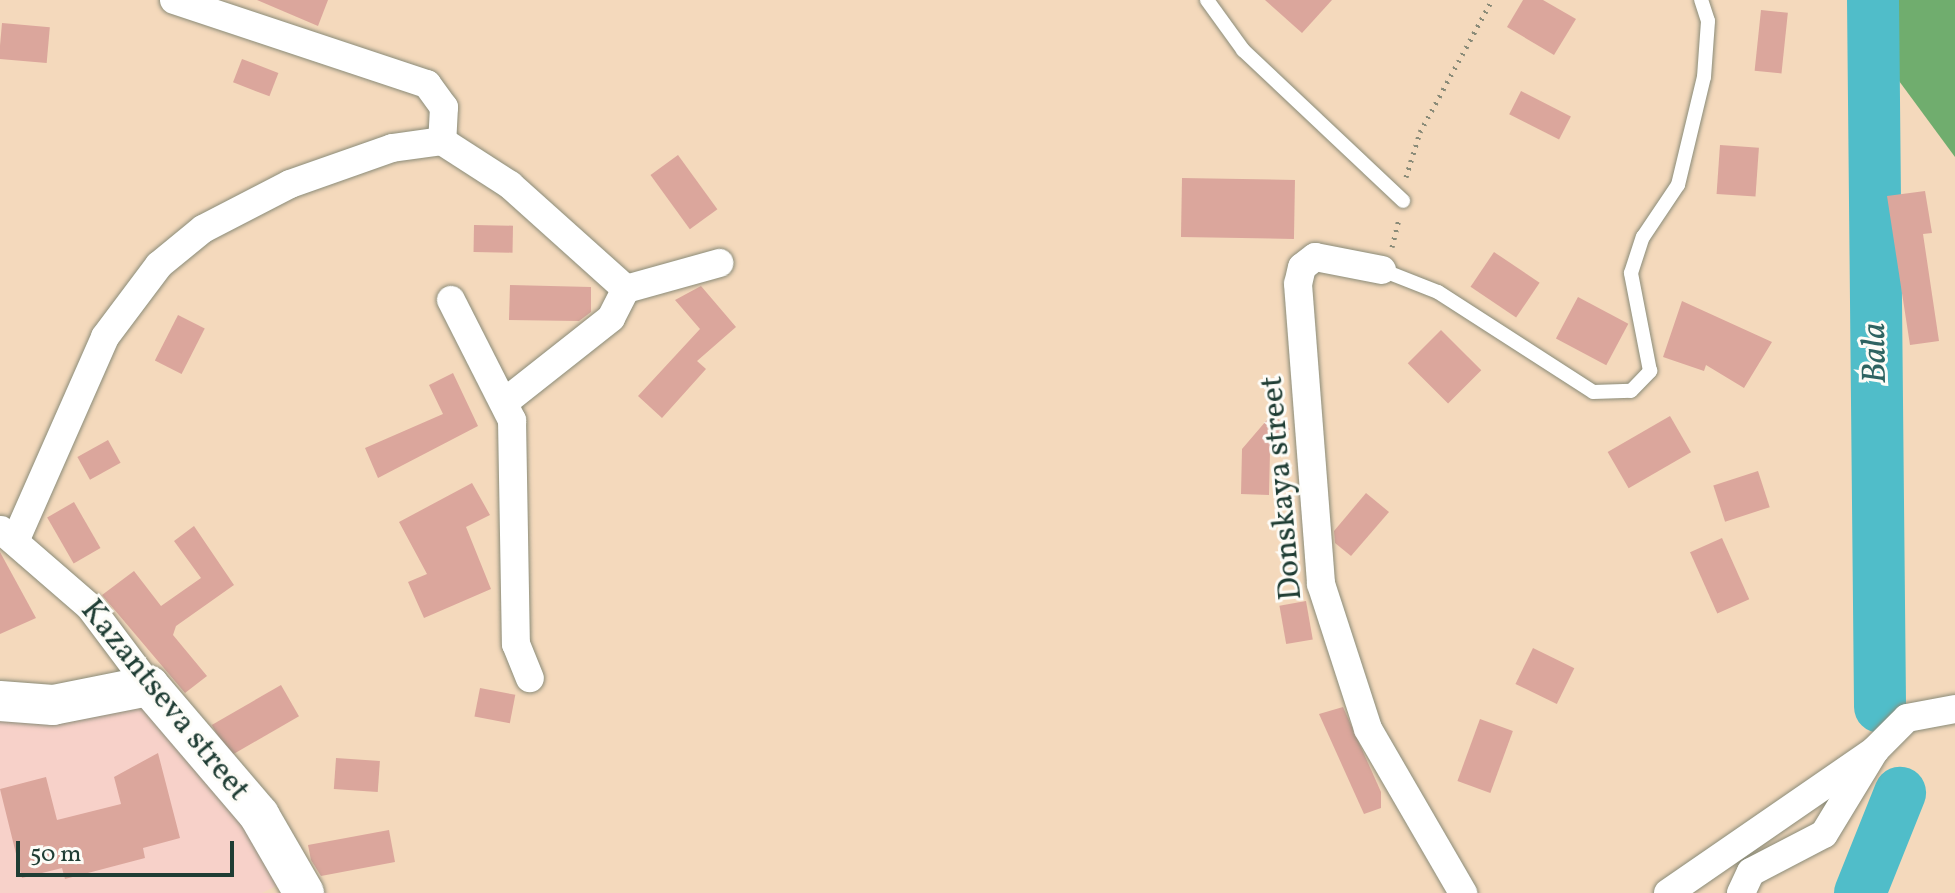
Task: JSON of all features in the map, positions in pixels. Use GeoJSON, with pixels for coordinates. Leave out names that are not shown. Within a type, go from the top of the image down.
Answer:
{"type":"FeatureCollection","features":[{"type":"Feature","properties":{"kind":"street"},"geometry":{"type":"LineString","coordinates":[[174,0],[427,84],[444,107],[442,141]]}},
{"type":"Feature","properties":{"kind":"street"},"geometry":{"type":"LineString","coordinates":[[8,534],[105,337],[159,265],[203,229],[290,184],[392,148],[442,141],[510,185],[626,289]]}},
{"type":"Feature","properties":{"kind":"street","name":"Donskaya street"},"geometry":{"type":"LineString","coordinates":[[1382,270],[1315,257],[1302,267],[1298,284],[1321,584],[1340,658],[1401,794],[1463,893]]}},
{"type":"Feature","properties":{"kind":"street"},"geometry":{"type":"LineString","coordinates":[[506,401],[611,318],[626,289],[719,263]]}},
{"type":"Feature","properties":{"kind":"street"},"geometry":{"type":"LineString","coordinates":[[451,300],[506,401],[518,509],[516,644],[530,678]]}},
{"type":"Feature","properties":{"kind":"street","name":"Kazantseva street"},"geometry":{"type":"LineString","coordinates":[[8,534],[90,607],[149,686],[259,815],[304,893]]}},
{"type":"Feature","properties":{"kind":"street"},"geometry":{"type":"LineString","coordinates":[[0,701],[53,705],[149,686]]}},
{"type":"Feature","properties":{"kind":"street"},"geometry":{"type":"LineString","coordinates":[[1668,893],[1875,750],[1907,718],[1955,709]]}},
{"type":"Feature","properties":{"kind":"street"},"geometry":{"type":"LineString","coordinates":[[1741,893],[1751,872],[1824,834],[1875,750]]}},
{"type":"Feature","properties":{"kind":"lane"},"geometry":{"type":"LineString","coordinates":[[1207,0],[1283,91],[1403,201]]}},
{"type":"Feature","properties":{"kind":"lane"},"geometry":{"type":"LineString","coordinates":[[1382,270],[1438,292],[1593,392],[1631,391],[1650,371],[1631,273],[1643,237],[1678,185],[1704,77],[1708,21],[1701,0]]}},
{"type":"Feature","properties":{"kind":"path"},"geometry":{"type":"LineString","coordinates":[[1382,270],[1403,201],[1408,159],[1492,0]]}},
{"type":"Feature","properties":{"kind":"shaded area"},"geometry":{"type":"Polygon","coordinates":[[[147,696],[267,844],[282,883],[262,893],[0,893],[0,710],[147,696]]]}},
{"type":"Feature","properties":{"kind":"green space"},"geometry":{"type":"Polygon","coordinates":[[[1893,0],[1955,0],[1955,157],[1888,66],[1893,0]]]}},
{"type":"Feature","properties":{"kind":"building"},"geometry":{"type":"Polygon","coordinates":[[[257,0],[328,0],[318,26],[257,0]]]}},
{"type":"Feature","properties":{"kind":"building"},"geometry":{"type":"Polygon","coordinates":[[[1265,0],[1332,0],[1302,33],[1265,0]]]}},
{"type":"Feature","properties":{"kind":"building"},"geometry":{"type":"Polygon","coordinates":[[[1523,0],[1543,0],[1576,19],[1554,55],[1507,27],[1523,0]]]}},
{"type":"Feature","properties":{"kind":"building"},"geometry":{"type":"Polygon","coordinates":[[[1761,10],[1788,13],[1781,73],[1755,71],[1761,10]]]}},
{"type":"Feature","properties":{"kind":"building"},"geometry":{"type":"Polygon","coordinates":[[[2,23],[50,27],[47,63],[0,59],[2,23]]]}},
{"type":"Feature","properties":{"kind":"building"},"geometry":{"type":"Polygon","coordinates":[[[242,59],[278,73],[269,96],[233,82],[242,59]]]}},
{"type":"Feature","properties":{"kind":"building"},"geometry":{"type":"Polygon","coordinates":[[[1521,91],[1571,116],[1559,140],[1509,114],[1521,91]]]}},
{"type":"Feature","properties":{"kind":"building"},"geometry":{"type":"Polygon","coordinates":[[[1720,145],[1759,148],[1755,197],[1717,194],[1720,145]]]}},
{"type":"Feature","properties":{"kind":"building"},"geometry":{"type":"Polygon","coordinates":[[[678,155],[717,209],[690,229],[650,175],[678,155]]]}},
{"type":"Feature","properties":{"kind":"building"},"geometry":{"type":"Polygon","coordinates":[[[1182,178],[1295,180],[1294,239],[1181,237],[1182,178]]]}},
{"type":"Feature","properties":{"kind":"building"},"geometry":{"type":"Polygon","coordinates":[[[1925,191],[1932,233],[1923,234],[1939,341],[1910,345],[1887,196],[1925,191]]]}},
{"type":"Feature","properties":{"kind":"building"},"geometry":{"type":"Polygon","coordinates":[[[474,225],[513,226],[513,253],[474,252],[474,225]]]}},
{"type":"Feature","properties":{"kind":"building"},"geometry":{"type":"Polygon","coordinates":[[[1494,252],[1540,283],[1516,318],[1471,287],[1494,252]]]}},
{"type":"Feature","properties":{"kind":"building"},"geometry":{"type":"Polygon","coordinates":[[[510,285],[591,287],[591,312],[579,321],[509,320],[510,285]]]}},
{"type":"Feature","properties":{"kind":"building"},"geometry":{"type":"Polygon","coordinates":[[[701,286],[736,327],[697,361],[706,369],[662,418],[638,396],[700,329],[675,300],[701,286]]]}},
{"type":"Feature","properties":{"kind":"building"},"geometry":{"type":"Polygon","coordinates":[[[1578,297],[1628,324],[1606,365],[1556,338],[1578,297]]]}},
{"type":"Feature","properties":{"kind":"building"},"geometry":{"type":"Polygon","coordinates":[[[1682,301],[1772,342],[1744,388],[1706,365],[1704,371],[1663,357],[1682,301]]]}},
{"type":"Feature","properties":{"kind":"building"},"geometry":{"type":"Polygon","coordinates":[[[178,315],[205,329],[182,374],[155,360],[178,315]]]}},
{"type":"Feature","properties":{"kind":"building"},"geometry":{"type":"Polygon","coordinates":[[[1441,330],[1481,370],[1448,404],[1408,363],[1441,330]]]}},
{"type":"Feature","properties":{"kind":"building"},"geometry":{"type":"Polygon","coordinates":[[[453,373],[478,426],[378,478],[365,448],[443,414],[429,385],[453,373]]]}},
{"type":"Feature","properties":{"kind":"building"},"geometry":{"type":"Polygon","coordinates":[[[1272,414],[1290,429],[1270,452],[1269,495],[1241,494],[1242,449],[1272,414]]]}},
{"type":"Feature","properties":{"kind":"building"},"geometry":{"type":"Polygon","coordinates":[[[1670,416],[1691,452],[1629,488],[1608,452],[1670,416]]]}},
{"type":"Feature","properties":{"kind":"building"},"geometry":{"type":"Polygon","coordinates":[[[108,440],[121,463],[90,480],[77,457],[108,440]]]}},
{"type":"Feature","properties":{"kind":"building"},"geometry":{"type":"Polygon","coordinates":[[[1758,471],[1770,507],[1725,522],[1713,486],[1758,471]]]}},
{"type":"Feature","properties":{"kind":"building"},"geometry":{"type":"Polygon","coordinates":[[[472,483],[490,515],[466,527],[491,589],[424,618],[408,582],[427,574],[399,522],[472,483]]]}},
{"type":"Feature","properties":{"kind":"building"},"geometry":{"type":"Polygon","coordinates":[[[1366,493],[1389,512],[1351,556],[1335,543],[1334,531],[1366,493]]]}},
{"type":"Feature","properties":{"kind":"building"},"geometry":{"type":"Polygon","coordinates":[[[74,502],[100,548],[74,563],[47,518],[74,502]]]}},
{"type":"Feature","properties":{"kind":"building"},"geometry":{"type":"Polygon","coordinates":[[[194,526],[234,585],[176,626],[173,635],[207,676],[185,693],[102,595],[134,571],[161,606],[201,578],[174,541],[194,526]]]}},
{"type":"Feature","properties":{"kind":"building"},"geometry":{"type":"Polygon","coordinates":[[[1722,538],[1749,599],[1717,613],[1690,552],[1722,538]]]}},
{"type":"Feature","properties":{"kind":"building"},"geometry":{"type":"Polygon","coordinates":[[[0,552],[36,618],[0,634],[0,552]]]}},
{"type":"Feature","properties":{"kind":"building"},"geometry":{"type":"Polygon","coordinates":[[[1306,601],[1313,639],[1286,644],[1279,606],[1306,601]]]}},
{"type":"Feature","properties":{"kind":"building"},"geometry":{"type":"Polygon","coordinates":[[[1533,648],[1574,668],[1557,704],[1515,684],[1533,648]]]}},
{"type":"Feature","properties":{"kind":"building"},"geometry":{"type":"Polygon","coordinates":[[[281,685],[299,716],[230,756],[212,725],[281,685]]]}},
{"type":"Feature","properties":{"kind":"building"},"geometry":{"type":"Polygon","coordinates":[[[480,688],[515,695],[510,723],[474,716],[480,688]]]}},
{"type":"Feature","properties":{"kind":"building"},"geometry":{"type":"Polygon","coordinates":[[[1343,707],[1381,792],[1381,808],[1364,814],[1319,714],[1343,707]]]}},
{"type":"Feature","properties":{"kind":"building"},"geometry":{"type":"Polygon","coordinates":[[[1480,719],[1513,731],[1490,793],[1457,781],[1480,719]]]}},
{"type":"Feature","properties":{"kind":"building"},"geometry":{"type":"Polygon","coordinates":[[[158,753],[180,838],[143,848],[145,858],[65,879],[62,868],[22,878],[0,789],[46,777],[57,820],[121,804],[114,777],[158,753]]]}},
{"type":"Feature","properties":{"kind":"building"},"geometry":{"type":"Polygon","coordinates":[[[336,758],[380,761],[378,792],[334,789],[336,758]]]}},
{"type":"Feature","properties":{"kind":"building"},"geometry":{"type":"Polygon","coordinates":[[[389,830],[395,862],[321,876],[311,860],[308,845],[389,830]]]}},
{"type":"Feature","properties":{"kind":"waterway","name":"Bala"},"geometry":{"type":"LineString","coordinates":[[1873,0],[1880,707]]}},
{"type":"Feature","properties":{"kind":"waterway","name":"Bala"},"geometry":{"type":"LineString","coordinates":[[1860,893],[1900,793]]}}]}
